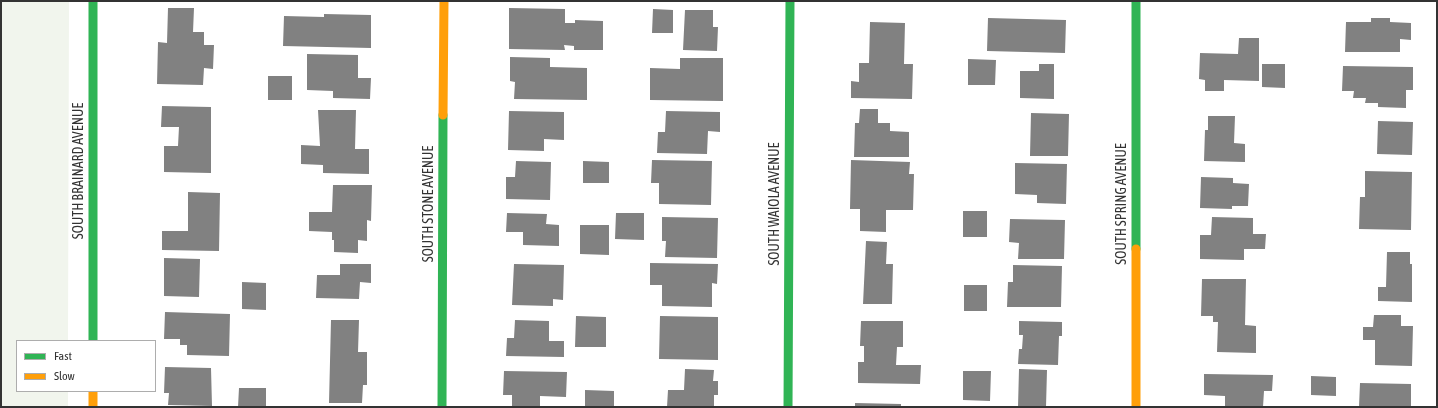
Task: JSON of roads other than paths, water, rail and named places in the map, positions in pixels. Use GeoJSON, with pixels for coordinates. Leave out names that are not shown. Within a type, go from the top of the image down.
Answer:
{"type":"FeatureCollection","features":[{"type":"Feature","properties":{"kind":"street","name":"SOUTH BRAINARD AVENUE"},"geometry":{"type":"LineString","coordinates":[[93,1],[93,340]]}},
{"type":"Feature","properties":{"kind":"street","name":"SOUTH STONE AVENUE"},"geometry":{"type":"LineString","coordinates":[[442,407],[444,1]]}},
{"type":"Feature","properties":{"kind":"street","name":"SOUTH WAIOLA AVENUE"},"geometry":{"type":"LineString","coordinates":[[788,407],[790,1]]}},
{"type":"Feature","properties":{"kind":"street","name":"SOUTH SPRING AVENUE"},"geometry":{"type":"LineString","coordinates":[[1136,1],[1136,407]]}},
{"type":"Feature","properties":{"kind":"street"},"geometry":{"type":"LineString","coordinates":[[93,392],[93,407]]}}]}
